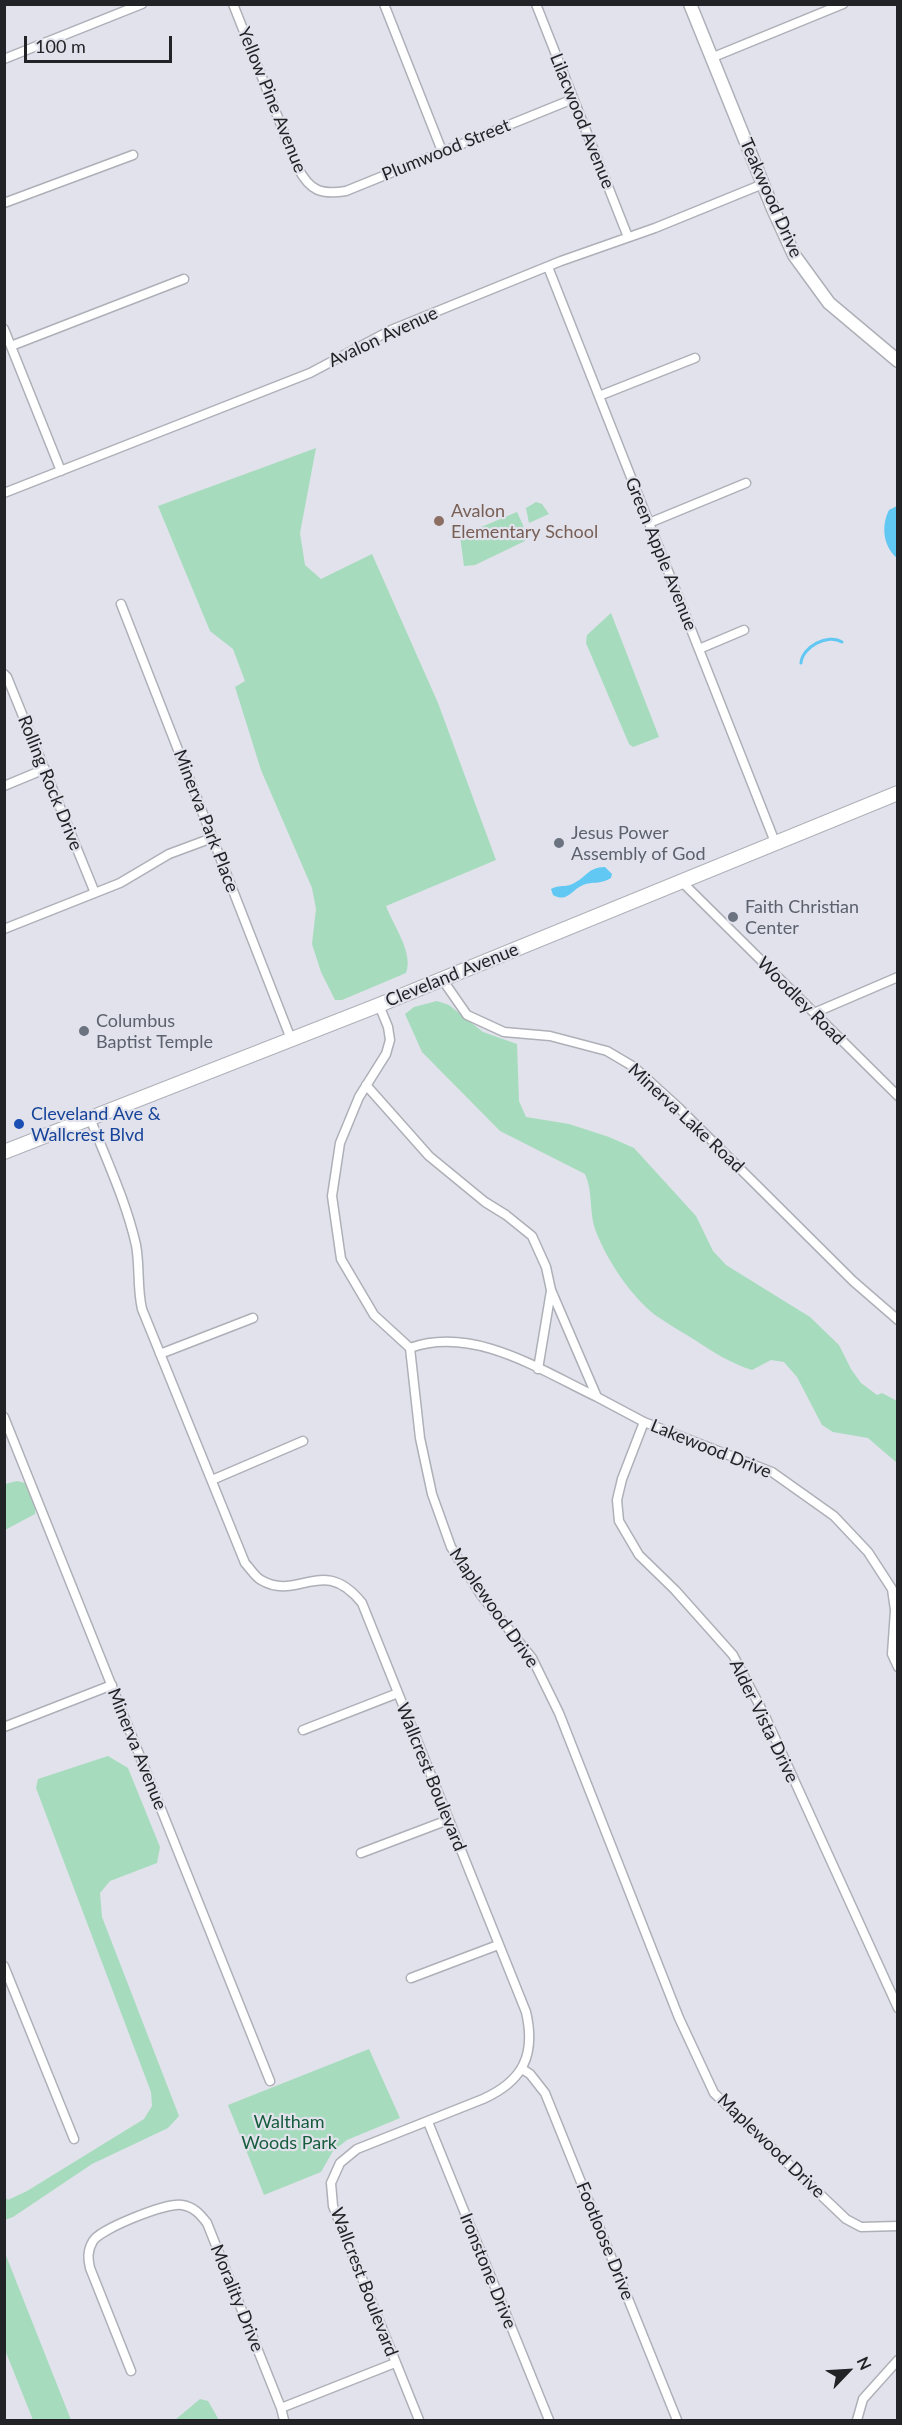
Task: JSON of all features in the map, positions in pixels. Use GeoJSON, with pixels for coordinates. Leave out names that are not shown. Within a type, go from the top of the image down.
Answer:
{"type":"FeatureCollection","features":[{"type":"Feature","properties":{"kind":"main road","name":"Cleveland Avenue"},"geometry":{"type":"LineString","coordinates":[[4,1152],[379,1005],[897,793]]}},
{"type":"Feature","properties":{"kind":"street"},"geometry":{"type":"LineString","coordinates":[[4,59],[142,4]]}},
{"type":"Feature","properties":{"kind":"street","name":"Yellow Pine Avenue"},"geometry":{"type":"LineString","coordinates":[[233,4],[298,168],[305,181],[317,190]]}},
{"type":"Feature","properties":{"kind":"street"},"geometry":{"type":"LineString","coordinates":[[384,4],[442,151]]}},
{"type":"Feature","properties":{"kind":"street","name":"Lilacwood Avenue"},"geometry":{"type":"LineString","coordinates":[[536,4],[628,237]]}},
{"type":"Feature","properties":{"kind":"street","name":"Teakwood Drive"},"geometry":{"type":"LineString","coordinates":[[690,4],[794,255],[810,279],[837,310],[897,361]]}},
{"type":"Feature","properties":{"kind":"street"},"geometry":{"type":"LineString","coordinates":[[711,58],[843,4]]}},
{"type":"Feature","properties":{"kind":"street","name":"Plumwood Street"},"geometry":{"type":"LineString","coordinates":[[317,190],[332,193],[346,191],[573,99]]}},
{"type":"Feature","properties":{"kind":"street"},"geometry":{"type":"LineString","coordinates":[[4,203],[133,155]]}},
{"type":"Feature","properties":{"kind":"street","name":"Avalon Avenue"},"geometry":{"type":"LineString","coordinates":[[4,493],[310,373],[391,330],[763,184]]}},
{"type":"Feature","properties":{"kind":"street","name":"Green Apple Avenue"},"geometry":{"type":"LineString","coordinates":[[548,267],[775,842]]}},
{"type":"Feature","properties":{"kind":"street"},"geometry":{"type":"LineString","coordinates":[[11,346],[184,279]]}},
{"type":"Feature","properties":{"kind":"street"},"geometry":{"type":"LineString","coordinates":[[4,329],[61,471]]}},
{"type":"Feature","properties":{"kind":"street"},"geometry":{"type":"LineString","coordinates":[[599,396],[695,358]]}},
{"type":"Feature","properties":{"kind":"street"},"geometry":{"type":"LineString","coordinates":[[649,523],[746,483]]}},
{"type":"Feature","properties":{"kind":"street","name":"Minerva Park Place"},"geometry":{"type":"LineString","coordinates":[[121,604],[291,1039]]}},
{"type":"Feature","properties":{"kind":"street"},"geometry":{"type":"LineString","coordinates":[[699,649],[744,630]]}},
{"type":"Feature","properties":{"kind":"street","name":"Rolling Rock Drive"},"geometry":{"type":"LineString","coordinates":[[4,674],[95,892]]}},
{"type":"Feature","properties":{"kind":"street"},"geometry":{"type":"LineString","coordinates":[[4,786],[45,769]]}},
{"type":"Feature","properties":{"kind":"street"},"geometry":{"type":"LineString","coordinates":[[4,929],[120,883],[169,854],[212,838]]}},
{"type":"Feature","properties":{"kind":"street","name":"Woodley Road"},"geometry":{"type":"LineString","coordinates":[[680,880],[897,1096]]}},
{"type":"Feature","properties":{"kind":"street"},"geometry":{"type":"LineString","coordinates":[[814,1013],[897,977]]}},
{"type":"Feature","properties":{"kind":"street","name":"Minerva Lake Road"},"geometry":{"type":"LineString","coordinates":[[442,979],[467,1015],[504,1032],[550,1036],[607,1051],[634,1067],[679,1108],[853,1281],[897,1320]]}},
{"type":"Feature","properties":{"kind":"street"},"geometry":{"type":"LineString","coordinates":[[379,1005],[388,1027],[390,1040],[386,1054],[366,1085],[339,1143],[332,1196],[341,1259],[374,1316],[410,1348]]}},
{"type":"Feature","properties":{"kind":"street"},"geometry":{"type":"LineString","coordinates":[[366,1085],[429,1156],[485,1202],[532,1236],[546,1267],[551,1290],[597,1397]]}},
{"type":"Feature","properties":{"kind":"street","name":"Wallcrest Boulevard"},"geometry":{"type":"LineString","coordinates":[[90,1118],[131,1226],[136,1249],[139,1298],[245,1563],[260,1580],[281,1587],[318,1579],[336,1581],[351,1589],[362,1603],[526,2012],[530,2031],[529,2051],[522,2069],[497,2092],[357,2149],[340,2163],[331,2183],[333,2206],[419,2421]]}},
{"type":"Feature","properties":{"kind":"street"},"geometry":{"type":"LineString","coordinates":[[538,1369],[551,1290]]}},
{"type":"Feature","properties":{"kind":"street"},"geometry":{"type":"LineString","coordinates":[[160,1354],[254,1318]]}},
{"type":"Feature","properties":{"kind":"street","name":"Lakewood Drive"},"geometry":{"type":"LineString","coordinates":[[410,1348],[419,1344],[453,1342],[494,1348],[644,1422],[772,1472],[834,1516],[868,1552],[892,1589],[895,1610],[892,1654],[897,1666]]}},
{"type":"Feature","properties":{"kind":"street","name":"Maplewood Drive"},"geometry":{"type":"LineString","coordinates":[[410,1348],[420,1438],[432,1494],[451,1547],[481,1595],[532,1658],[559,1713],[679,2018],[714,2093],[846,2219],[861,2227],[897,2226]]}},
{"type":"Feature","properties":{"kind":"street","name":"Minerva Avenue"},"geometry":{"type":"LineString","coordinates":[[4,1417],[270,2081]]}},
{"type":"Feature","properties":{"kind":"street","name":"Alder Vista Drive"},"geometry":{"type":"LineString","coordinates":[[644,1422],[622,1479],[617,1500],[620,1521],[639,1555],[675,1590],[733,1655],[764,1714],[897,2008]]}},
{"type":"Feature","properties":{"kind":"street"},"geometry":{"type":"LineString","coordinates":[[212,1480],[303,1441]]}},
{"type":"Feature","properties":{"kind":"street"},"geometry":{"type":"LineString","coordinates":[[4,1727],[112,1685]]}},
{"type":"Feature","properties":{"kind":"street"},"geometry":{"type":"LineString","coordinates":[[303,1730],[398,1694]]}},
{"type":"Feature","properties":{"kind":"street"},"geometry":{"type":"LineString","coordinates":[[361,1853],[448,1820]]}},
{"type":"Feature","properties":{"kind":"street"},"geometry":{"type":"LineString","coordinates":[[411,1978],[498,1945]]}},
{"type":"Feature","properties":{"kind":"street"},"geometry":{"type":"LineString","coordinates":[[4,1966],[74,2139]]}},
{"type":"Feature","properties":{"kind":"street","name":"Footloose Drive"},"geometry":{"type":"LineString","coordinates":[[522,2069],[530,2074],[545,2093],[677,2421]]}},
{"type":"Feature","properties":{"kind":"street","name":"Ironstone Drive"},"geometry":{"type":"LineString","coordinates":[[428,2122],[549,2421]]}},
{"type":"Feature","properties":{"kind":"street","name":"Morality Drive"},"geometry":{"type":"LineString","coordinates":[[131,2371],[90,2268],[88,2254],[93,2240],[104,2231],[164,2207],[180,2204],[196,2210],[207,2223],[281,2408],[284,2421]]}},
{"type":"Feature","properties":{"kind":"street"},"geometry":{"type":"LineString","coordinates":[[857,2421],[863,2399],[897,2360]]}},
{"type":"Feature","properties":{"kind":"street"},"geometry":{"type":"LineString","coordinates":[[281,2408],[396,2363]]}},
{"type":"Feature","properties":{"kind":"green space"},"geometry":{"type":"Polygon","coordinates":[[[316,448],[300,533],[305,565],[321,579],[372,554],[438,703],[496,860],[386,906],[405,948],[408,965],[406,973],[342,1000],[335,1000],[321,972],[312,944],[316,909],[312,888],[261,770],[235,687],[245,681],[233,649],[210,631],[158,506],[316,448]]]}},
{"type":"Feature","properties":{"kind":"green space"},"geometry":{"type":"Polygon","coordinates":[[[536,502],[542,504],[549,514],[529,523],[526,508],[536,502]]]}},
{"type":"Feature","properties":{"kind":"green space"},"geometry":{"type":"Polygon","coordinates":[[[517,512],[523,525],[525,541],[475,565],[464,566],[460,536],[517,512]]]}},
{"type":"Feature","properties":{"kind":"green space"},"geometry":{"type":"Polygon","coordinates":[[[611,613],[659,737],[633,747],[629,744],[586,643],[587,635],[611,613]]]}},
{"type":"Feature","properties":{"kind":"green space"},"geometry":{"type":"Polygon","coordinates":[[[437,1001],[449,1005],[483,1032],[517,1044],[519,1101],[526,1117],[569,1124],[634,1148],[696,1216],[713,1251],[726,1265],[810,1317],[839,1345],[861,1383],[877,1395],[882,1393],[897,1401],[897,1463],[868,1438],[833,1432],[822,1425],[797,1377],[784,1362],[771,1360],[752,1370],[744,1367],[715,1353],[646,1307],[620,1276],[600,1240],[593,1222],[589,1187],[585,1174],[500,1131],[422,1052],[405,1014],[414,1007],[437,1001]]]}},
{"type":"Feature","properties":{"kind":"green space"},"geometry":{"type":"Polygon","coordinates":[[[17,1481],[25,1483],[36,1501],[35,1514],[5,1530],[5,1484],[17,1481]]]}},
{"type":"Feature","properties":{"kind":"green space"},"geometry":{"type":"Polygon","coordinates":[[[108,1756],[128,1768],[160,1847],[157,1863],[110,1881],[100,1893],[102,1917],[179,2116],[168,2128],[92,2164],[13,2217],[5,2220],[5,2197],[8,2200],[27,2191],[144,2119],[152,2106],[151,2092],[36,1788],[38,1779],[108,1756]]]}},
{"type":"Feature","properties":{"kind":"green space","name":"Waltham Woods Park"},"geometry":{"type":"Polygon","coordinates":[[[369,2049],[400,2118],[347,2140],[333,2151],[321,2172],[264,2195],[228,2105],[369,2049]]]}},
{"type":"Feature","properties":{"kind":"green space"},"geometry":{"type":"Polygon","coordinates":[[[4,2253],[71,2420],[33,2420],[5,2350],[4,2253]]]}},
{"type":"Feature","properties":{"kind":"green space"},"geometry":{"type":"Polygon","coordinates":[[[200,2399],[208,2401],[219,2420],[175,2420],[200,2399]]]}},
{"type":"Feature","properties":{"kind":"water"},"geometry":{"type":"Polygon","coordinates":[[[897,506],[897,558],[886,542],[884,529],[889,510],[897,506]]]}},
{"type":"Feature","properties":{"kind":"water"},"geometry":{"type":"Polygon","coordinates":[[[605,867],[612,874],[611,878],[583,885],[566,897],[553,895],[551,889],[570,885],[590,871],[605,867]]]}},
{"type":"Feature","properties":{"kind":"waterway"},"geometry":{"type":"LineString","coordinates":[[801,663],[802,657],[817,643],[830,639],[842,642]]}},
{"type":"Feature","properties":{"kind":"place","name":"Avalon Elementary School"},"geometry":{"type":"Point","coordinates":[439,521]}},
{"type":"Feature","properties":{"kind":"place","name":"Jesus Power Assembly of God"},"geometry":{"type":"Point","coordinates":[559,843]}},
{"type":"Feature","properties":{"kind":"place","name":"Faith Christian Center"},"geometry":{"type":"Point","coordinates":[733,917]}},
{"type":"Feature","properties":{"kind":"place","name":"Columbus Baptist Temple"},"geometry":{"type":"Point","coordinates":[84,1031]}},
{"type":"Feature","properties":{"kind":"place","name":"Cleveland Ave & Wallcrest Blvd"},"geometry":{"type":"Point","coordinates":[19,1124]}}]}
